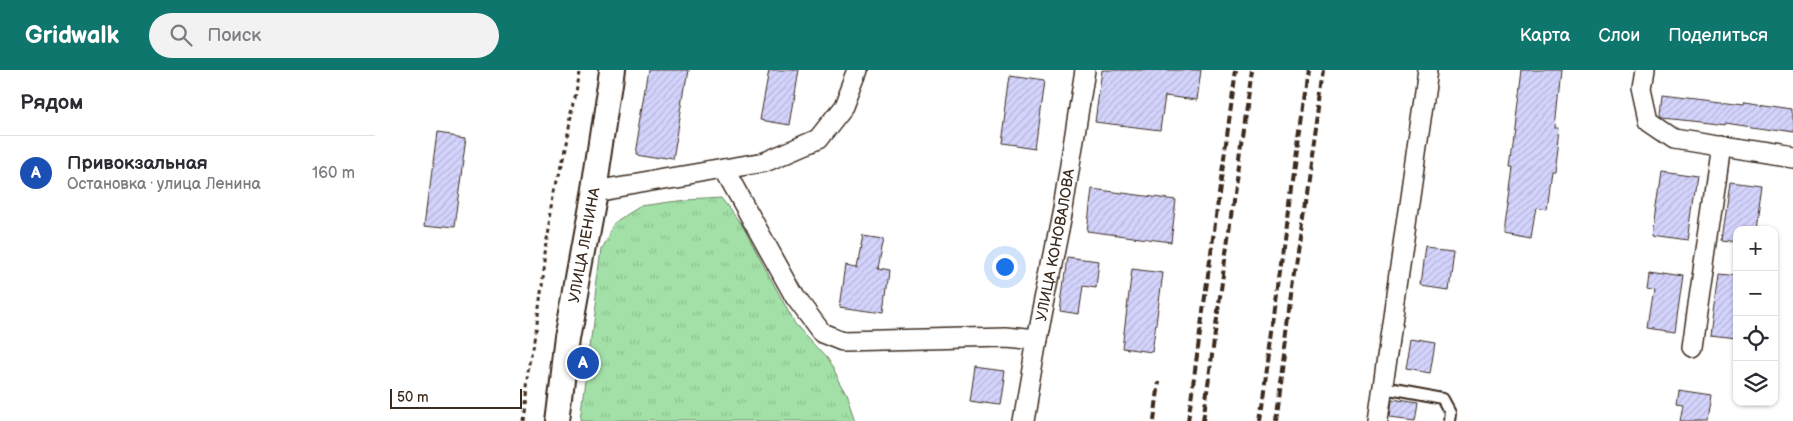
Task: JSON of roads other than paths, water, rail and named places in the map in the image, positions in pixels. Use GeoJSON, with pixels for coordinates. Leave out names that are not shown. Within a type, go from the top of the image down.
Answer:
{"type":"FeatureCollection","features":[{"type":"Feature","properties":{"kind":"street","name":"УЛИЦА ЛЕНИНА"},"geometry":{"type":"LineString","coordinates":[[557,421],[567,339],[594,191],[613,70]]}},
{"type":"Feature","properties":{"kind":"street"},"geometry":{"type":"LineString","coordinates":[[594,191],[765,162],[818,139],[844,106],[858,70]]}},
{"type":"Feature","properties":{"kind":"street","name":"УЛИЦА КОНОВАЛОВА"},"geometry":{"type":"LineString","coordinates":[[1023,421],[1063,209],[1085,70]]}},
{"type":"Feature","properties":{"kind":"street"},"geometry":{"type":"LineString","coordinates":[[1378,421],[1428,70]]}},
{"type":"Feature","properties":{"kind":"street"},"geometry":{"type":"LineString","coordinates":[[1645,70],[1642,90],[1649,122],[1674,139],[1793,158]]}},
{"type":"Feature","properties":{"kind":"street"},"geometry":{"type":"LineString","coordinates":[[1692,347],[1721,146]]}},
{"type":"Feature","properties":{"kind":"street"},"geometry":{"type":"LineString","coordinates":[[724,168],[795,297],[822,333],[842,341],[1006,337],[1037,340]]}},
{"type":"Feature","properties":{"kind":"lane"},"geometry":{"type":"LineString","coordinates":[[1383,389],[1444,400],[1451,413],[1450,421]]}},
{"type":"Feature","properties":{"kind":"railway"},"geometry":{"type":"LineString","coordinates":[[1188,421],[1236,70]]}},
{"type":"Feature","properties":{"kind":"railway"},"geometry":{"type":"LineString","coordinates":[[1203,421],[1251,70]]}},
{"type":"Feature","properties":{"kind":"railway"},"geometry":{"type":"LineString","coordinates":[[1260,421],[1307,70]]}},
{"type":"Feature","properties":{"kind":"railway"},"geometry":{"type":"LineString","coordinates":[[1275,421],[1323,70]]}},
{"type":"Feature","properties":{"kind":"railway"},"geometry":{"type":"LineString","coordinates":[[1154,421],[1159,382]]}},
{"type":"Feature","properties":{"kind":"place","name":"Привокзальная"},"geometry":{"type":"Point","coordinates":[583,363]}}]}
